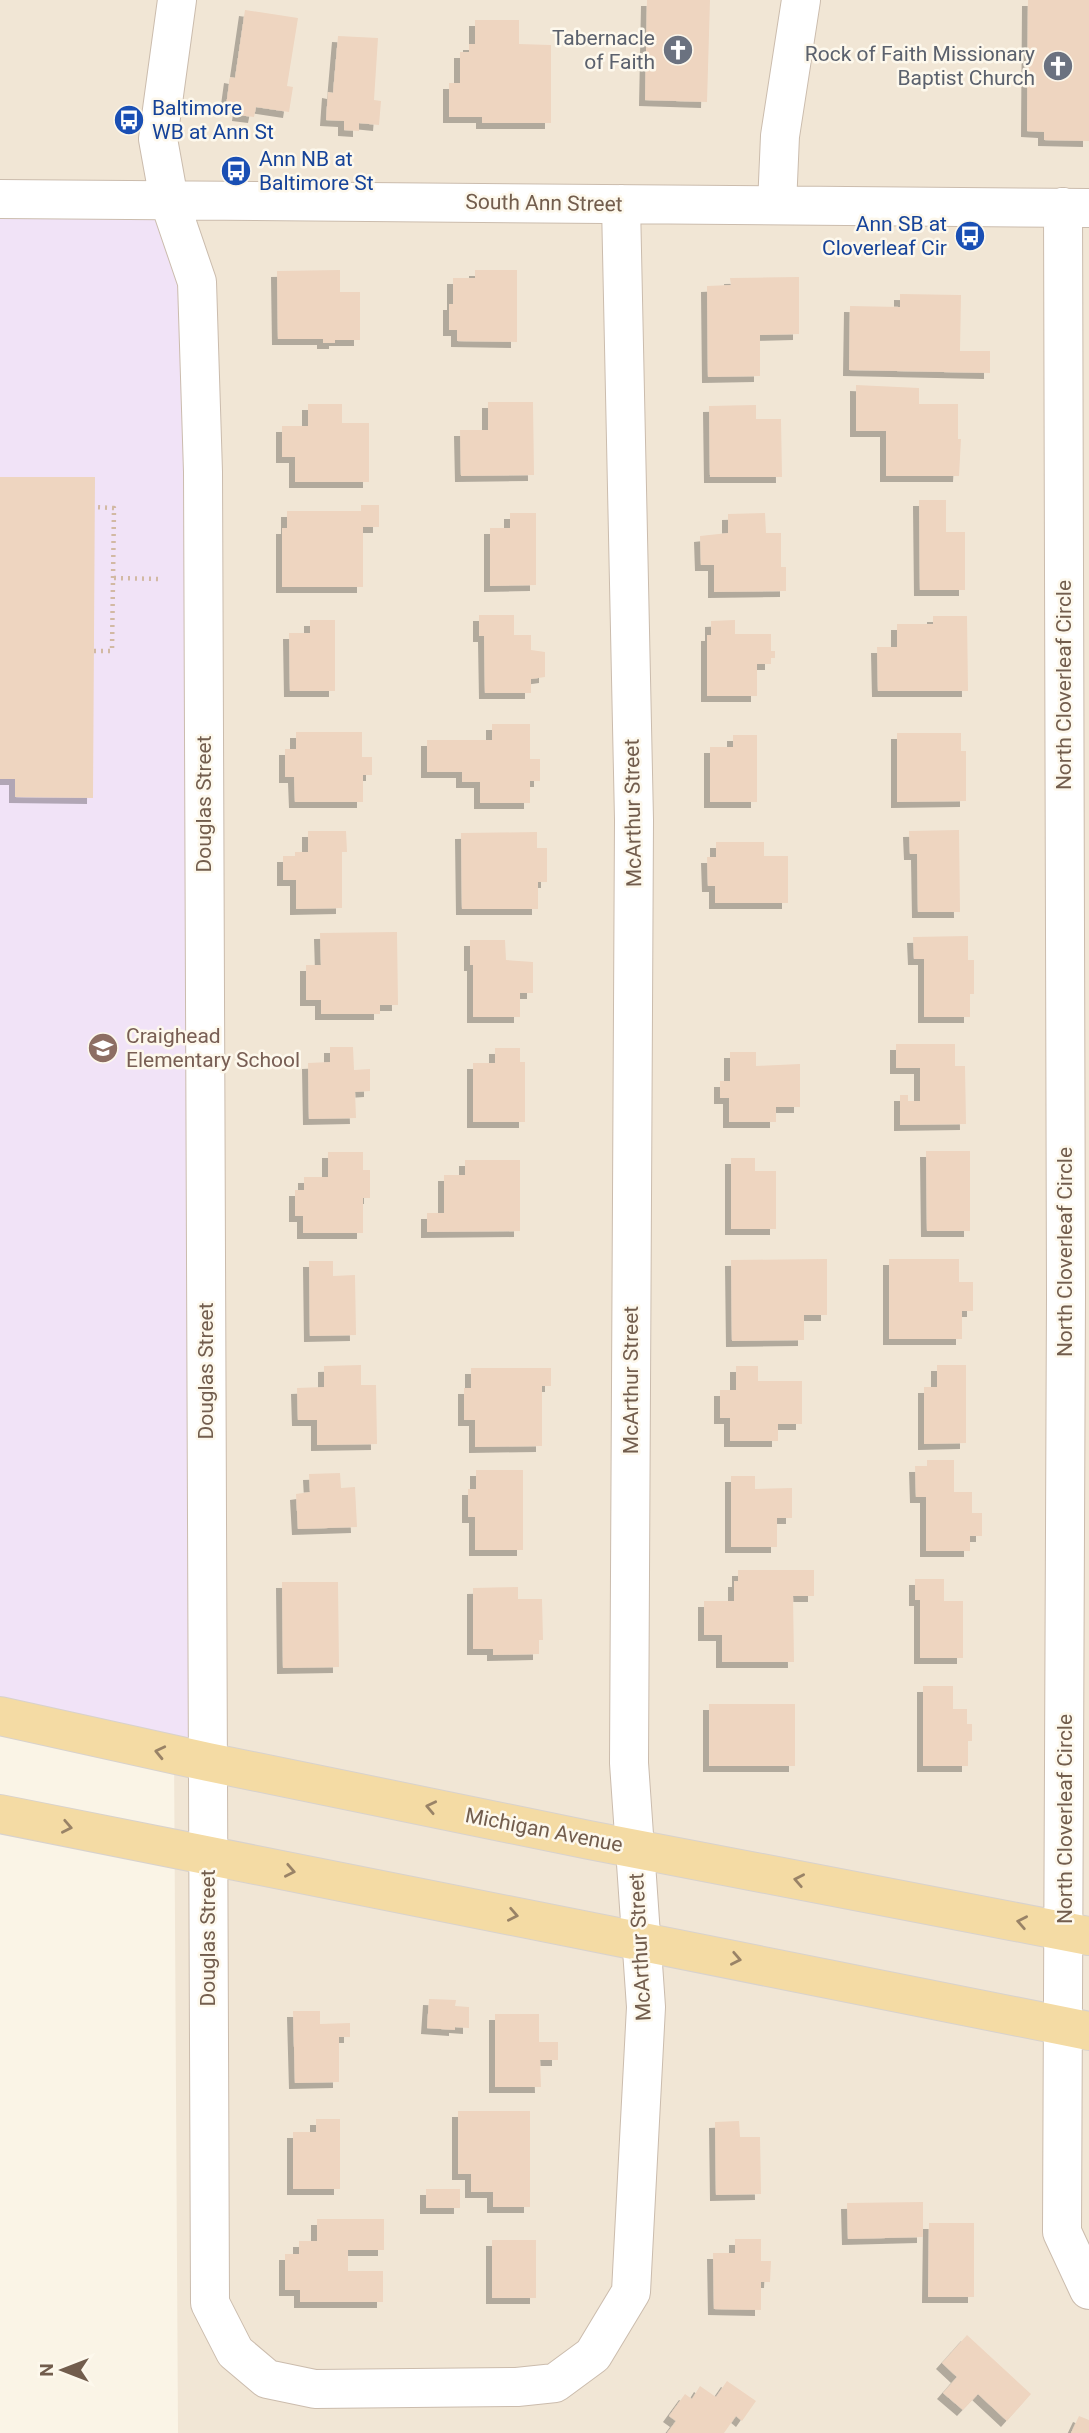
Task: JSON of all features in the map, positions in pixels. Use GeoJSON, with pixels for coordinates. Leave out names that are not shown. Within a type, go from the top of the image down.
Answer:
{"type":"FeatureCollection","features":[{"type":"Feature","properties":{"kind":"main road","name":"Michigan Avenue"},"geometry":{"type":"LineString","coordinates":[[0,1716],[208,1762],[635,1849],[1077,1933]]}},
{"type":"Feature","properties":{"kind":"main road"},"geometry":{"type":"LineString","coordinates":[[0,1814],[1076,2028]]}},
{"type":"Feature","properties":{"kind":"street","name":"Douglas Street"},"geometry":{"type":"LineString","coordinates":[[177,0],[158,139],[169,200],[197,282],[203,472],[210,2303],[235,2352],[267,2379],[315,2389],[413,2388]]}},
{"type":"Feature","properties":{"kind":"street"},"geometry":{"type":"LineString","coordinates":[[777,205],[780,136],[801,0]]}},
{"type":"Feature","properties":{"kind":"street","name":"South Ann Street"},"geometry":{"type":"LineString","coordinates":[[0,198],[1076,208]]}},
{"type":"Feature","properties":{"kind":"street","name":"McArthur Street"},"geometry":{"type":"LineString","coordinates":[[413,2388],[517,2387],[555,2383],[593,2355],[631,2292],[646,2007],[629,1763],[634,820],[621,204]]}},
{"type":"Feature","properties":{"kind":"street","name":"North Cloverleaf Circle"},"geometry":{"type":"LineString","coordinates":[[1076,208],[1077,1933],[1076,2028],[1062,2232],[1089,2290]]}},
{"type":"Feature","properties":{"kind":"path"},"geometry":{"type":"LineString","coordinates":[[94,651],[113,650],[114,578],[114,508],[95,507]]}},
{"type":"Feature","properties":{"kind":"path"},"geometry":{"type":"LineString","coordinates":[[114,578],[160,579]]}},
{"type":"Feature","properties":{"kind":"shaded area"},"geometry":{"type":"Polygon","coordinates":[[[0,0],[1089,0],[1089,196],[0,198],[0,0]]]}},
{"type":"Feature","properties":{"kind":"shaded area","name":"Craighead Elementary School"},"geometry":{"type":"Polygon","coordinates":[[[0,199],[169,200],[197,282],[208,1762],[0,1716],[0,199]]]}},
{"type":"Feature","properties":{"kind":"shaded area"},"geometry":{"type":"Polygon","coordinates":[[[1089,207],[1089,2433],[178,2433],[165,214],[1089,207]]]}},
{"type":"Feature","properties":{"kind":"building","name":"Tabernacle of Faith"},"geometry":{"type":"Polygon","coordinates":[[[647,0],[710,0],[707,102],[645,100],[647,0]]]}},
{"type":"Feature","properties":{"kind":"building","name":"Rock of Faith Missionary Baptist Church"},"geometry":{"type":"Polygon","coordinates":[[[1028,0],[1089,0],[1089,141],[1044,140],[1044,132],[1027,131],[1028,0]]]}},
{"type":"Feature","properties":{"kind":"building"},"geometry":{"type":"Polygon","coordinates":[[[245,10],[298,18],[287,86],[293,87],[289,112],[256,107],[254,117],[238,115],[239,108],[226,106],[230,77],[235,78],[245,10]]]}},
{"type":"Feature","properties":{"kind":"building"},"geometry":{"type":"Polygon","coordinates":[[[475,20],[519,20],[519,44],[551,45],[551,123],[482,123],[482,117],[449,117],[449,83],[460,83],[460,52],[469,52],[469,44],[475,44],[475,20]]]}},
{"type":"Feature","properties":{"kind":"building"},"geometry":{"type":"Polygon","coordinates":[[[338,36],[378,38],[374,100],[381,101],[379,125],[359,123],[359,131],[344,130],[344,121],[326,120],[328,92],[333,93],[338,36]]]}},
{"type":"Feature","properties":{"kind":"building"},"geometry":{"type":"Polygon","coordinates":[[[340,270],[340,292],[360,292],[360,340],[323,343],[323,339],[278,339],[277,271],[340,270]]]}},
{"type":"Feature","properties":{"kind":"building"},"geometry":{"type":"Polygon","coordinates":[[[475,270],[517,270],[517,342],[457,341],[457,330],[449,330],[453,278],[475,278],[475,270]]]}},
{"type":"Feature","properties":{"kind":"building"},"geometry":{"type":"Polygon","coordinates":[[[799,277],[799,334],[760,335],[760,376],[708,377],[707,286],[731,285],[730,278],[799,277]]]}},
{"type":"Feature","properties":{"kind":"building"},"geometry":{"type":"Polygon","coordinates":[[[900,294],[961,295],[960,351],[990,351],[990,373],[849,370],[850,306],[900,307],[900,294]]]}},
{"type":"Feature","properties":{"kind":"building"},"geometry":{"type":"Polygon","coordinates":[[[856,385],[919,388],[919,404],[958,404],[958,439],[961,439],[959,476],[886,476],[886,431],[856,431],[856,385]]]}},
{"type":"Feature","properties":{"kind":"building"},"geometry":{"type":"Polygon","coordinates":[[[488,402],[533,402],[534,475],[461,476],[460,430],[488,430],[488,402]]]}},
{"type":"Feature","properties":{"kind":"building"},"geometry":{"type":"Polygon","coordinates":[[[308,404],[342,404],[342,423],[369,423],[369,482],[295,482],[295,457],[282,457],[282,426],[308,426],[308,404]]]}},
{"type":"Feature","properties":{"kind":"building"},"geometry":{"type":"Polygon","coordinates":[[[756,405],[756,419],[781,419],[782,477],[710,477],[709,406],[756,405]]]}},
{"type":"Feature","properties":{"kind":"building"},"geometry":{"type":"Polygon","coordinates":[[[0,477],[95,477],[93,798],[15,797],[15,779],[0,779],[0,477]]]}},
{"type":"Feature","properties":{"kind":"building"},"geometry":{"type":"Polygon","coordinates":[[[919,500],[946,500],[946,532],[965,532],[965,590],[920,590],[919,500]]]}},
{"type":"Feature","properties":{"kind":"building"},"geometry":{"type":"Polygon","coordinates":[[[361,505],[379,505],[379,527],[363,527],[363,587],[282,587],[282,528],[287,528],[287,511],[361,511],[361,505]]]}},
{"type":"Feature","properties":{"kind":"building"},"geometry":{"type":"Polygon","coordinates":[[[510,513],[536,513],[536,585],[490,586],[490,528],[510,528],[510,513]]]}},
{"type":"Feature","properties":{"kind":"building"},"geometry":{"type":"Polygon","coordinates":[[[765,513],[766,533],[781,533],[781,567],[786,567],[786,591],[714,592],[714,565],[701,565],[700,536],[728,533],[728,514],[765,513]]]}},
{"type":"Feature","properties":{"kind":"building"},"geometry":{"type":"Polygon","coordinates":[[[479,615],[514,615],[514,635],[531,635],[531,650],[545,652],[545,677],[531,679],[531,693],[485,693],[484,636],[479,636],[479,615]]]}},
{"type":"Feature","properties":{"kind":"building"},"geometry":{"type":"Polygon","coordinates":[[[933,616],[967,616],[968,691],[878,691],[877,647],[897,647],[897,624],[933,624],[933,616]]]}},
{"type":"Feature","properties":{"kind":"building"},"geometry":{"type":"Polygon","coordinates":[[[310,620],[335,620],[335,691],[290,691],[289,633],[310,633],[310,620]]]}},
{"type":"Feature","properties":{"kind":"building"},"geometry":{"type":"Polygon","coordinates":[[[735,620],[735,634],[771,634],[771,651],[775,651],[775,658],[771,658],[771,664],[757,664],[757,696],[707,696],[707,635],[711,635],[711,621],[735,620]]]}},
{"type":"Feature","properties":{"kind":"building"},"geometry":{"type":"Polygon","coordinates":[[[492,724],[530,724],[530,759],[540,759],[540,781],[530,781],[530,803],[480,803],[480,782],[462,782],[462,772],[427,772],[427,740],[492,740],[492,724]]]}},
{"type":"Feature","properties":{"kind":"building"},"geometry":{"type":"Polygon","coordinates":[[[296,732],[362,732],[362,757],[372,757],[372,775],[363,775],[363,802],[295,802],[294,777],[285,777],[285,749],[296,749],[296,732]]]}},
{"type":"Feature","properties":{"kind":"building"},"geometry":{"type":"Polygon","coordinates":[[[897,733],[961,733],[961,751],[966,751],[966,801],[897,802],[897,733]]]}},
{"type":"Feature","properties":{"kind":"building"},"geometry":{"type":"Polygon","coordinates":[[[733,735],[757,735],[757,802],[710,802],[710,747],[733,747],[733,735]]]}},
{"type":"Feature","properties":{"kind":"building"},"geometry":{"type":"Polygon","coordinates":[[[959,830],[960,912],[918,912],[917,854],[910,854],[909,831],[959,830]]]}},
{"type":"Feature","properties":{"kind":"building"},"geometry":{"type":"Polygon","coordinates":[[[308,831],[346,831],[347,852],[342,852],[342,908],[296,909],[296,880],[283,880],[283,856],[308,852],[308,831]]]}},
{"type":"Feature","properties":{"kind":"building"},"geometry":{"type":"Polygon","coordinates":[[[537,832],[537,848],[547,848],[547,882],[538,882],[538,909],[462,909],[461,833],[537,832]]]}},
{"type":"Feature","properties":{"kind":"building"},"geometry":{"type":"Polygon","coordinates":[[[716,842],[764,842],[764,856],[788,856],[788,903],[715,903],[715,886],[708,886],[707,857],[716,857],[716,842]]]}},
{"type":"Feature","properties":{"kind":"building"},"geometry":{"type":"Polygon","coordinates":[[[397,932],[398,1005],[380,1005],[380,1014],[321,1014],[321,1000],[306,1000],[306,965],[321,965],[320,933],[397,932]]]}},
{"type":"Feature","properties":{"kind":"building"},"geometry":{"type":"Polygon","coordinates":[[[968,936],[968,960],[974,960],[974,994],[970,994],[970,1017],[924,1017],[924,959],[914,959],[913,937],[968,936]]]}},
{"type":"Feature","properties":{"kind":"building"},"geometry":{"type":"Polygon","coordinates":[[[470,940],[505,940],[506,960],[533,962],[533,993],[520,993],[520,1017],[473,1017],[470,940]]]}},
{"type":"Feature","properties":{"kind":"building"},"geometry":{"type":"Polygon","coordinates":[[[896,1044],[955,1044],[955,1066],[965,1066],[966,1124],[900,1125],[900,1095],[908,1095],[908,1101],[920,1101],[920,1068],[896,1068],[896,1044]]]}},
{"type":"Feature","properties":{"kind":"building"},"geometry":{"type":"Polygon","coordinates":[[[330,1047],[353,1047],[354,1070],[370,1069],[370,1091],[355,1092],[356,1118],[309,1119],[308,1063],[330,1062],[330,1047]]]}},
{"type":"Feature","properties":{"kind":"building"},"geometry":{"type":"Polygon","coordinates":[[[495,1048],[520,1048],[520,1062],[525,1062],[525,1122],[473,1122],[473,1063],[495,1063],[495,1048]]]}},
{"type":"Feature","properties":{"kind":"building"},"geometry":{"type":"Polygon","coordinates":[[[730,1052],[756,1052],[756,1066],[800,1064],[800,1107],[776,1107],[776,1122],[729,1122],[729,1098],[720,1098],[720,1081],[730,1081],[730,1052]]]}},
{"type":"Feature","properties":{"kind":"building"},"geometry":{"type":"Polygon","coordinates":[[[926,1151],[970,1151],[970,1231],[927,1231],[926,1151]]]}},
{"type":"Feature","properties":{"kind":"building"},"geometry":{"type":"Polygon","coordinates":[[[328,1152],[363,1152],[363,1170],[370,1170],[370,1198],[363,1198],[363,1233],[303,1233],[303,1216],[295,1216],[295,1190],[304,1190],[304,1177],[328,1177],[328,1152]]]}},
{"type":"Feature","properties":{"kind":"building"},"geometry":{"type":"Polygon","coordinates":[[[731,1158],[755,1158],[755,1171],[776,1171],[776,1229],[731,1229],[731,1158]]]}},
{"type":"Feature","properties":{"kind":"building"},"geometry":{"type":"Polygon","coordinates":[[[465,1160],[520,1160],[520,1231],[427,1232],[427,1213],[444,1213],[444,1175],[465,1175],[465,1160]]]}},
{"type":"Feature","properties":{"kind":"building"},"geometry":{"type":"Polygon","coordinates":[[[827,1259],[827,1315],[804,1315],[804,1340],[732,1341],[731,1260],[827,1259]]]}},
{"type":"Feature","properties":{"kind":"building"},"geometry":{"type":"Polygon","coordinates":[[[889,1259],[959,1259],[959,1282],[973,1282],[973,1311],[962,1311],[962,1339],[889,1339],[889,1259]]]}},
{"type":"Feature","properties":{"kind":"building"},"geometry":{"type":"Polygon","coordinates":[[[309,1261],[333,1261],[333,1276],[355,1275],[356,1335],[310,1336],[309,1261]]]}},
{"type":"Feature","properties":{"kind":"building"},"geometry":{"type":"Polygon","coordinates":[[[361,1365],[361,1385],[376,1385],[377,1444],[317,1445],[317,1420],[298,1420],[297,1388],[324,1387],[324,1366],[361,1365]]]}},
{"type":"Feature","properties":{"kind":"building"},"geometry":{"type":"Polygon","coordinates":[[[937,1365],[966,1365],[966,1443],[924,1444],[924,1387],[937,1387],[937,1365]]]}},
{"type":"Feature","properties":{"kind":"building"},"geometry":{"type":"Polygon","coordinates":[[[736,1366],[758,1366],[758,1381],[802,1381],[802,1424],[778,1424],[778,1441],[730,1441],[730,1418],[720,1418],[720,1390],[736,1390],[736,1366]]]}},
{"type":"Feature","properties":{"kind":"building"},"geometry":{"type":"Polygon","coordinates":[[[471,1368],[551,1368],[551,1386],[542,1386],[542,1446],[475,1447],[475,1420],[464,1420],[464,1388],[471,1388],[471,1368]]]}},
{"type":"Feature","properties":{"kind":"building"},"geometry":{"type":"Polygon","coordinates":[[[927,1460],[954,1460],[954,1492],[972,1492],[972,1513],[982,1513],[982,1536],[970,1536],[970,1551],[926,1551],[926,1497],[916,1497],[915,1466],[927,1466],[927,1460]]]}},
{"type":"Feature","properties":{"kind":"building"},"geometry":{"type":"Polygon","coordinates":[[[476,1470],[523,1470],[523,1550],[475,1550],[475,1517],[468,1517],[468,1489],[476,1489],[476,1470]]]}},
{"type":"Feature","properties":{"kind":"building"},"geometry":{"type":"Polygon","coordinates":[[[340,1473],[341,1488],[355,1487],[357,1527],[298,1529],[296,1494],[310,1492],[309,1474],[340,1473]]]}},
{"type":"Feature","properties":{"kind":"building"},"geometry":{"type":"Polygon","coordinates":[[[731,1476],[755,1476],[755,1489],[792,1488],[792,1518],[777,1518],[777,1547],[731,1547],[731,1476]]]}},
{"type":"Feature","properties":{"kind":"building"},"geometry":{"type":"Polygon","coordinates":[[[738,1570],[814,1570],[814,1596],[793,1596],[794,1662],[722,1662],[722,1635],[704,1635],[704,1601],[734,1601],[734,1581],[738,1581],[738,1570]]]}},
{"type":"Feature","properties":{"kind":"building"},"geometry":{"type":"Polygon","coordinates":[[[915,1579],[944,1579],[944,1601],[963,1601],[963,1658],[920,1658],[920,1600],[915,1600],[915,1579]]]}},
{"type":"Feature","properties":{"kind":"building"},"geometry":{"type":"Polygon","coordinates":[[[282,1582],[338,1582],[339,1667],[283,1668],[282,1582]]]}},
{"type":"Feature","properties":{"kind":"building"},"geometry":{"type":"Polygon","coordinates":[[[518,1587],[518,1599],[542,1599],[543,1640],[539,1640],[539,1654],[493,1655],[493,1649],[473,1649],[473,1588],[518,1587]]]}},
{"type":"Feature","properties":{"kind":"building"},"geometry":{"type":"Polygon","coordinates":[[[923,1686],[953,1686],[953,1709],[967,1709],[967,1724],[972,1724],[972,1741],[968,1741],[968,1766],[923,1766],[923,1686]]]}},
{"type":"Feature","properties":{"kind":"building"},"geometry":{"type":"Polygon","coordinates":[[[709,1704],[795,1704],[795,1766],[709,1766],[709,1704]]]}},
{"type":"Feature","properties":{"kind":"building"},"geometry":{"type":"Polygon","coordinates":[[[429,1999],[456,2000],[455,2006],[469,2007],[469,2028],[427,2028],[429,1999]]]}},
{"type":"Feature","properties":{"kind":"building"},"geometry":{"type":"Polygon","coordinates":[[[293,2011],[320,2011],[320,2024],[350,2023],[350,2037],[339,2037],[339,2082],[295,2083],[293,2011]]]}},
{"type":"Feature","properties":{"kind":"building"},"geometry":{"type":"Polygon","coordinates":[[[495,2014],[539,2014],[539,2042],[558,2042],[558,2060],[540,2060],[541,2087],[495,2087],[495,2014]]]}},
{"type":"Feature","properties":{"kind":"building"},"geometry":{"type":"Polygon","coordinates":[[[458,2111],[530,2111],[530,2207],[493,2207],[493,2192],[471,2192],[471,2174],[458,2174],[458,2111]]]}},
{"type":"Feature","properties":{"kind":"building"},"geometry":{"type":"Polygon","coordinates":[[[316,2119],[340,2119],[340,2189],[293,2189],[293,2132],[316,2132],[316,2119]]]}},
{"type":"Feature","properties":{"kind":"building"},"geometry":{"type":"Polygon","coordinates":[[[739,2121],[740,2137],[760,2137],[761,2194],[716,2195],[715,2122],[739,2121]]]}},
{"type":"Feature","properties":{"kind":"building"},"geometry":{"type":"Polygon","coordinates":[[[426,2189],[460,2189],[460,2208],[426,2208],[426,2189]]]}},
{"type":"Feature","properties":{"kind":"building"},"geometry":{"type":"Polygon","coordinates":[[[923,2202],[923,2237],[848,2239],[847,2203],[923,2202]]]}},
{"type":"Feature","properties":{"kind":"building"},"geometry":{"type":"Polygon","coordinates":[[[317,2219],[384,2219],[384,2250],[348,2250],[348,2271],[383,2271],[383,2302],[300,2302],[300,2290],[285,2290],[285,2254],[299,2254],[299,2241],[317,2241],[317,2219]]]}},
{"type":"Feature","properties":{"kind":"building"},"geometry":{"type":"Polygon","coordinates":[[[929,2223],[974,2223],[974,2297],[928,2297],[929,2223]]]}},
{"type":"Feature","properties":{"kind":"building"},"geometry":{"type":"Polygon","coordinates":[[[735,2239],[761,2239],[761,2261],[771,2261],[770,2282],[761,2282],[761,2310],[714,2309],[713,2253],[735,2253],[735,2239]]]}},
{"type":"Feature","properties":{"kind":"building"},"geometry":{"type":"Polygon","coordinates":[[[492,2240],[536,2240],[536,2298],[492,2298],[492,2240]]]}},
{"type":"Feature","properties":{"kind":"building"},"geometry":{"type":"Polygon","coordinates":[[[967,2335],[1031,2394],[1007,2421],[978,2394],[963,2410],[943,2393],[957,2377],[942,2363],[967,2335]]]}},
{"type":"Feature","properties":{"kind":"building"},"geometry":{"type":"Polygon","coordinates":[[[727,2381],[756,2401],[742,2421],[736,2416],[724,2433],[667,2433],[676,2421],[669,2416],[685,2394],[692,2399],[700,2386],[716,2397],[727,2381]]]}},
{"type":"Feature","properties":{"kind":"building"},"geometry":{"type":"Polygon","coordinates":[[[1079,2416],[1089,2420],[1089,2433],[1071,2433],[1079,2416]]]}},
{"type":"Feature","properties":{"kind":"place","name":"Tabernacle of Faith"},"geometry":{"type":"Point","coordinates":[678,50]}},
{"type":"Feature","properties":{"kind":"place","name":"Rock of Faith Missionary Baptist Church"},"geometry":{"type":"Point","coordinates":[1058,66]}},
{"type":"Feature","properties":{"kind":"place","name":"Baltimore WB at Ann St"},"geometry":{"type":"Point","coordinates":[129,120]}},
{"type":"Feature","properties":{"kind":"place","name":"Ann NB at Baltimore St"},"geometry":{"type":"Point","coordinates":[236,171]}},
{"type":"Feature","properties":{"kind":"place","name":"Ann SB at Cloverleaf Cir"},"geometry":{"type":"Point","coordinates":[970,236]}},
{"type":"Feature","properties":{"kind":"place","name":"Craighead Elementary School"},"geometry":{"type":"Point","coordinates":[103,1048]}}]}
